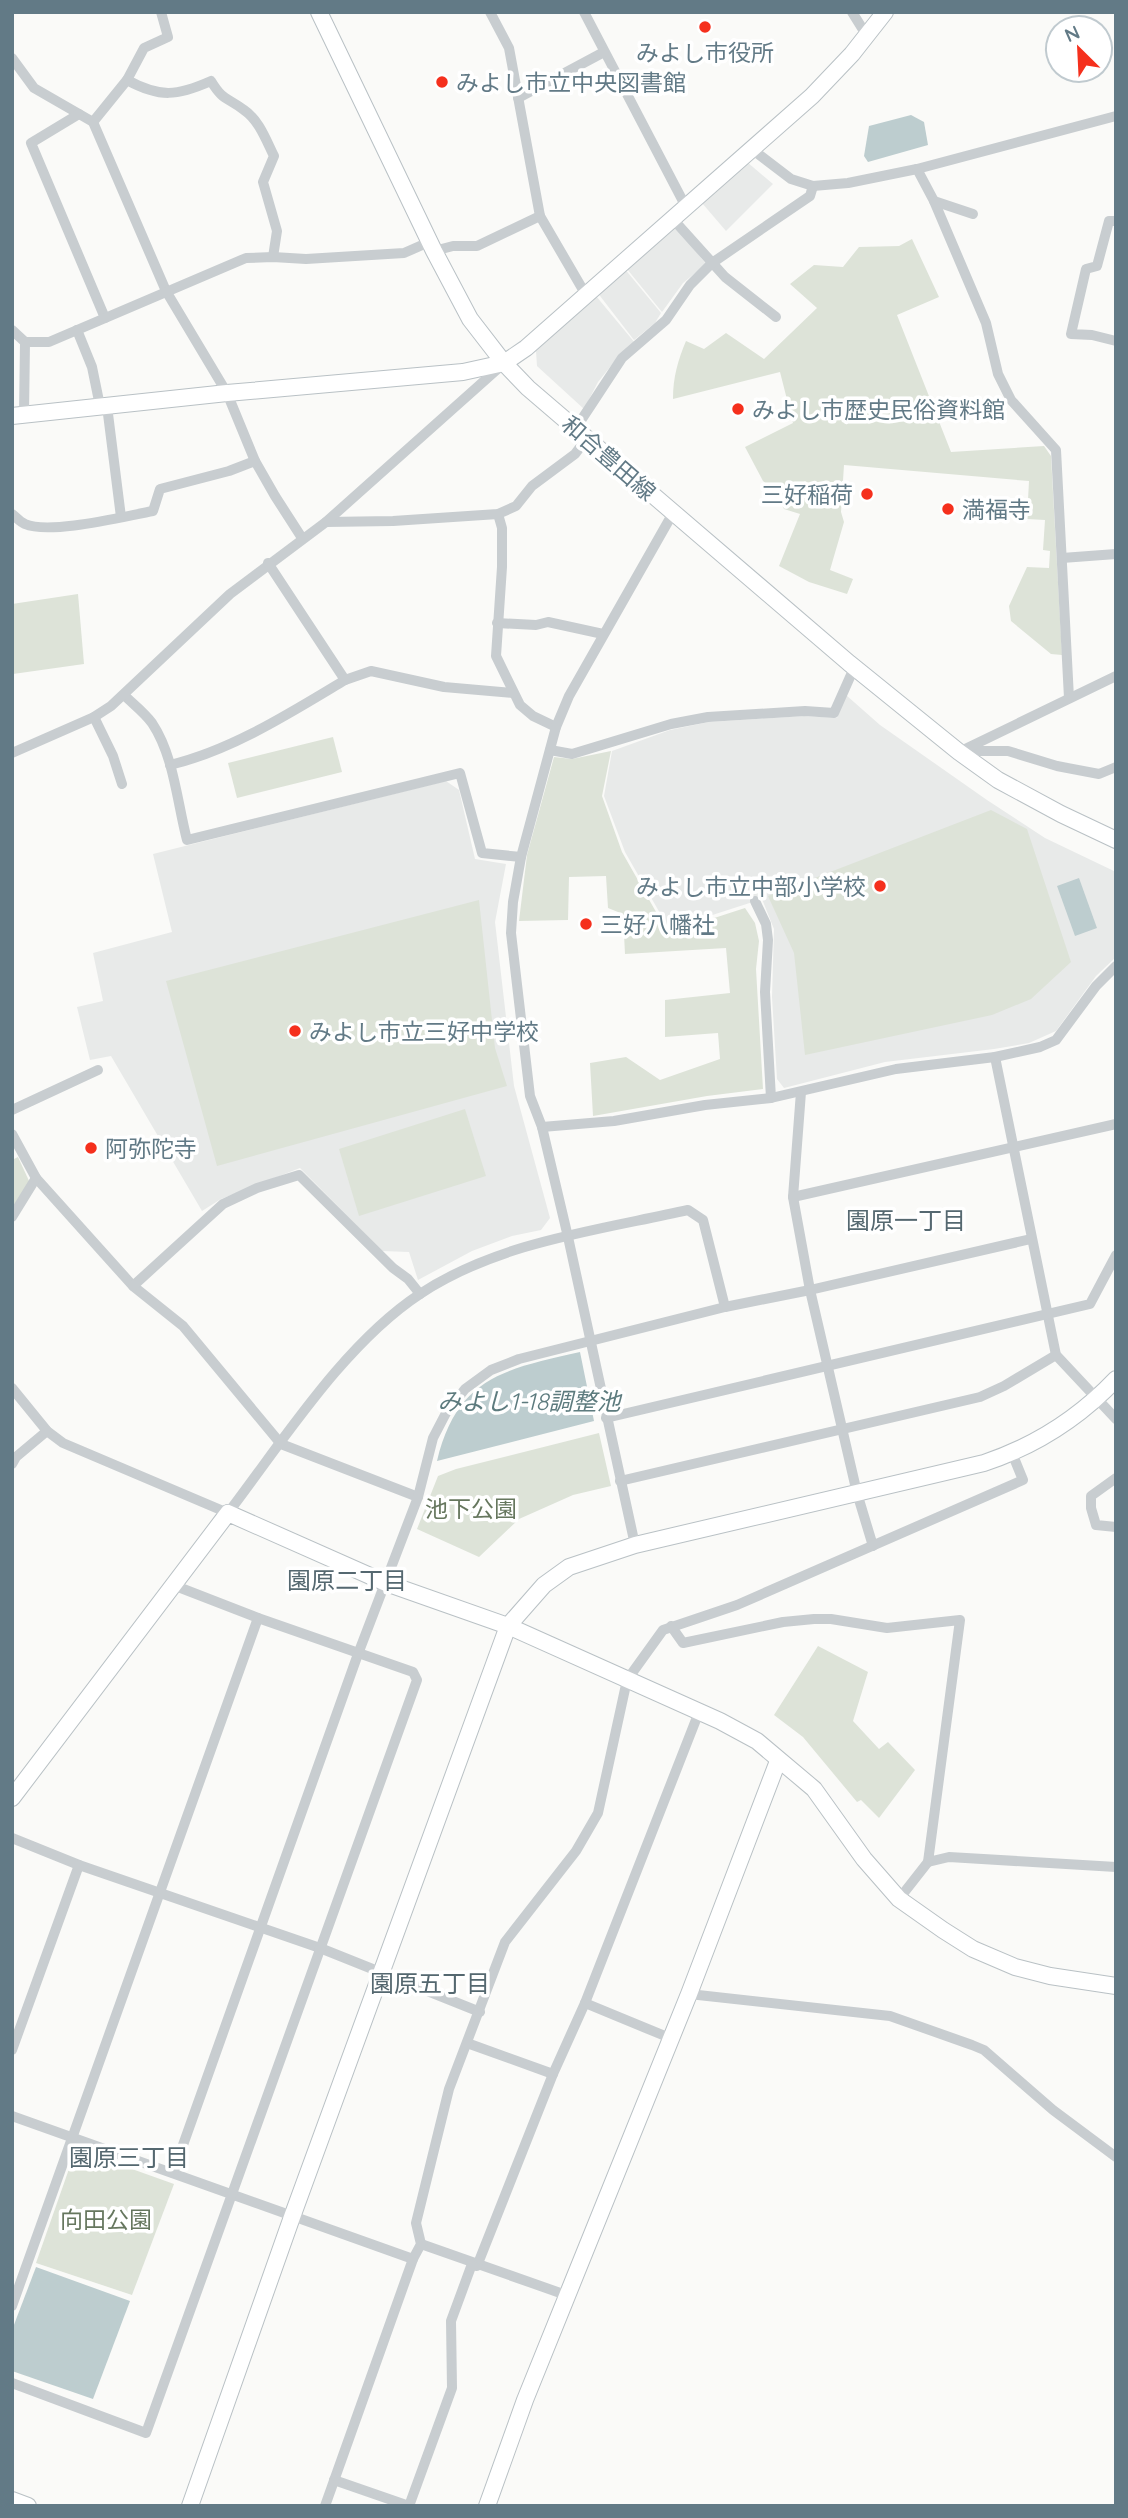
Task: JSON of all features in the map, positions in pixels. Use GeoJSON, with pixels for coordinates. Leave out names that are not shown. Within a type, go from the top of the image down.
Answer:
{"type":"FeatureCollection","features":[{"type":"Feature","properties":{"kind":"street"},"geometry":{"type":"LineString","coordinates":[[93,122],[127,80],[144,48],[168,37],[161,12]]}},
{"type":"Feature","properties":{"kind":"street","name":"和合豊田線"},"geometry":{"type":"LineString","coordinates":[[319,12],[431,247],[470,319],[504,363],[528,388],[854,667],[959,752],[998,780],[1116,840]]}},
{"type":"Feature","properties":{"kind":"street"},"geometry":{"type":"LineString","coordinates":[[490,12],[509,48],[540,216],[586,295]]}},
{"type":"Feature","properties":{"kind":"street"},"geometry":{"type":"LineString","coordinates":[[584,12],[686,207]]}},
{"type":"Feature","properties":{"kind":"street"},"geometry":{"type":"LineString","coordinates":[[852,12],[867,36]]}},
{"type":"Feature","properties":{"kind":"street"},"geometry":{"type":"LineString","coordinates":[[12,753],[94,717],[124,695],[230,594],[326,522],[504,363],[526,348],[753,150],[812,96],[867,36],[885,12]]}},
{"type":"Feature","properties":{"kind":"street"},"geometry":{"type":"LineString","coordinates":[[518,98],[604,52]]}},
{"type":"Feature","properties":{"kind":"street"},"geometry":{"type":"LineString","coordinates":[[12,58],[34,88],[93,122],[166,291],[227,393],[255,461],[302,538]]}},
{"type":"Feature","properties":{"kind":"street"},"geometry":{"type":"LineString","coordinates":[[127,80],[159,94],[178,93],[211,81],[221,97],[245,110],[256,123],[274,156],[264,182],[277,231],[273,257]]}},
{"type":"Feature","properties":{"kind":"street"},"geometry":{"type":"LineString","coordinates":[[79,114],[31,143],[105,318]]}},
{"type":"Feature","properties":{"kind":"street"},"geometry":{"type":"LineString","coordinates":[[753,150],[791,178],[813,186],[848,183],[917,169],[1116,116]]}},
{"type":"Feature","properties":{"kind":"street"},"geometry":{"type":"LineString","coordinates":[[917,169],[934,201],[986,323],[1002,383],[1011,400],[1056,450],[1069,698]]}},
{"type":"Feature","properties":{"kind":"street"},"geometry":{"type":"LineString","coordinates":[[326,522],[393,521],[498,514],[516,506],[532,486],[575,454],[582,433],[622,358],[666,320],[690,285],[712,263],[810,196],[813,186]]}},
{"type":"Feature","properties":{"kind":"street"},"geometry":{"type":"LineString","coordinates":[[934,201],[973,214]]}},
{"type":"Feature","properties":{"kind":"street"},"geometry":{"type":"LineString","coordinates":[[12,330],[25,342],[49,342],[246,258],[306,259],[404,253],[431,247],[477,246],[540,216]]}},
{"type":"Feature","properties":{"kind":"street"},"geometry":{"type":"LineString","coordinates":[[672,218],[725,277],[776,317]]}},
{"type":"Feature","properties":{"kind":"street"},"geometry":{"type":"LineString","coordinates":[[1116,221],[1109,221],[1097,266],[1086,269],[1071,334],[1092,335],[1116,341]]}},
{"type":"Feature","properties":{"kind":"street"},"geometry":{"type":"LineString","coordinates":[[78,330],[104,406],[121,517]]}},
{"type":"Feature","properties":{"kind":"street"},"geometry":{"type":"LineString","coordinates":[[25,342],[18,415],[463,372],[504,363]]}},
{"type":"Feature","properties":{"kind":"street"},"geometry":{"type":"LineString","coordinates":[[12,514],[24,524],[60,527],[153,511],[160,489],[229,471],[255,461]]}},
{"type":"Feature","properties":{"kind":"street"},"geometry":{"type":"LineString","coordinates":[[635,1545],[568,1237],[528,1084],[511,933],[513,902],[521,858],[556,727],[569,696],[673,513]]}},
{"type":"Feature","properties":{"kind":"street"},"geometry":{"type":"LineString","coordinates":[[498,514],[502,528],[502,567],[496,656],[520,705],[533,716],[556,727]]}},
{"type":"Feature","properties":{"kind":"street"},"geometry":{"type":"LineString","coordinates":[[1062,558],[1116,554]]}},
{"type":"Feature","properties":{"kind":"street"},"geometry":{"type":"LineString","coordinates":[[268,563],[345,680]]}},
{"type":"Feature","properties":{"kind":"street"},"geometry":{"type":"LineString","coordinates":[[497,622],[536,625],[548,622],[603,634]]}},
{"type":"Feature","properties":{"kind":"street"},"geometry":{"type":"LineString","coordinates":[[550,750],[572,754],[671,724],[708,718],[805,711],[834,713],[854,667]]}},
{"type":"Feature","properties":{"kind":"street"},"geometry":{"type":"LineString","coordinates":[[170,765],[218,749],[345,680],[371,671],[444,687],[513,693]]}},
{"type":"Feature","properties":{"kind":"street"},"geometry":{"type":"LineString","coordinates":[[959,752],[1116,676]]}},
{"type":"Feature","properties":{"kind":"street"},"geometry":{"type":"LineString","coordinates":[[124,695],[151,722],[170,765],[187,840],[460,773],[482,853],[521,858]]}},
{"type":"Feature","properties":{"kind":"street"},"geometry":{"type":"LineString","coordinates":[[94,717],[113,756],[122,784]]}},
{"type":"Feature","properties":{"kind":"street"},"geometry":{"type":"LineString","coordinates":[[959,752],[1008,751],[1057,766],[1100,774],[1116,767]]}},
{"type":"Feature","properties":{"kind":"street"},"geometry":{"type":"LineString","coordinates":[[755,901],[766,924],[768,940],[765,992],[771,1098]]}},
{"type":"Feature","properties":{"kind":"street"},"geometry":{"type":"LineString","coordinates":[[541,1128],[771,1098],[896,1069],[1040,1048],[1056,1040],[1096,986],[1116,965]]}},
{"type":"Feature","properties":{"kind":"street"},"geometry":{"type":"LineString","coordinates":[[995,1056],[1056,1355],[1116,1419]]}},
{"type":"Feature","properties":{"kind":"street"},"geometry":{"type":"LineString","coordinates":[[12,1110],[98,1070]]}},
{"type":"Feature","properties":{"kind":"street"},"geometry":{"type":"LineString","coordinates":[[801,1092],[793,1197],[810,1290],[857,1493],[873,1546]]}},
{"type":"Feature","properties":{"kind":"street"},"geometry":{"type":"LineString","coordinates":[[793,1197],[1116,1124]]}},
{"type":"Feature","properties":{"kind":"street"},"geometry":{"type":"LineString","coordinates":[[12,1135],[36,1178],[133,1286],[184,1326],[281,1444],[418,1497]]}},
{"type":"Feature","properties":{"kind":"street"},"geometry":{"type":"LineString","coordinates":[[133,1286],[223,1203],[257,1188],[299,1175],[393,1268],[408,1279],[420,1294]]}},
{"type":"Feature","properties":{"kind":"street"},"geometry":{"type":"LineString","coordinates":[[12,1217],[36,1178]]}},
{"type":"Feature","properties":{"kind":"street"},"geometry":{"type":"LineString","coordinates":[[12,1798],[334,1375],[369,1335],[420,1294],[464,1269],[516,1250],[688,1210],[695,1212],[703,1220],[725,1307]]}},
{"type":"Feature","properties":{"kind":"street"},"geometry":{"type":"LineString","coordinates":[[173,2174],[259,1926],[418,1497],[433,1438],[446,1413],[465,1389],[491,1370],[519,1359],[725,1307],[1031,1239]]}},
{"type":"Feature","properties":{"kind":"street"},"geometry":{"type":"LineString","coordinates":[[606,1418],[1090,1304],[1116,1255]]}},
{"type":"Feature","properties":{"kind":"street"},"geometry":{"type":"LineString","coordinates":[[621,1481],[980,1396],[1004,1386],[1056,1355]]}},
{"type":"Feature","properties":{"kind":"street"},"geometry":{"type":"LineString","coordinates":[[190,2506],[292,2217],[508,1626],[544,1585],[569,1567],[635,1545],[984,1463],[1013,1453],[1054,1431],[1097,1399],[1116,1379]]}},
{"type":"Feature","properties":{"kind":"street"},"geometry":{"type":"LineString","coordinates":[[12,1388],[47,1431],[76,1450],[386,1583],[508,1626],[757,1741],[814,1789],[864,1859],[899,1899],[973,1949],[1015,1967],[1050,1976],[1116,1986]]}},
{"type":"Feature","properties":{"kind":"street"},"geometry":{"type":"LineString","coordinates":[[14,1459],[47,1431]]}},
{"type":"Feature","properties":{"kind":"street"},"geometry":{"type":"LineString","coordinates":[[325,2506],[413,2259],[421,2244],[416,2223],[449,2089],[505,1942],[576,1851],[598,1813],[627,1680],[663,1630],[737,1605],[1023,1480],[1013,1453]]}},
{"type":"Feature","properties":{"kind":"street"},"geometry":{"type":"LineString","coordinates":[[1116,1478],[1091,1496],[1096,1525],[1116,1527]]}},
{"type":"Feature","properties":{"kind":"street"},"geometry":{"type":"LineString","coordinates":[[12,2383],[146,2432],[416,1680],[413,1672],[173,1585]]}},
{"type":"Feature","properties":{"kind":"street"},"geometry":{"type":"LineString","coordinates":[[12,2306],[258,1618]]}},
{"type":"Feature","properties":{"kind":"street"},"geometry":{"type":"LineString","coordinates":[[671,1626],[683,1643],[783,1622],[814,1619],[887,1628],[960,1620],[929,1862],[899,1899]]}},
{"type":"Feature","properties":{"kind":"street"},"geometry":{"type":"LineString","coordinates":[[334,2480],[409,2506],[452,2388],[451,2321],[585,2003],[699,1712]]}},
{"type":"Feature","properties":{"kind":"street"},"geometry":{"type":"LineString","coordinates":[[486,2506],[566,2295],[597,2225],[689,1994],[778,1761]]}},
{"type":"Feature","properties":{"kind":"street"},"geometry":{"type":"LineString","coordinates":[[12,1838],[320,1948],[480,2012]]}},
{"type":"Feature","properties":{"kind":"street"},"geometry":{"type":"LineString","coordinates":[[929,1862],[949,1857],[1116,1867]]}},
{"type":"Feature","properties":{"kind":"street"},"geometry":{"type":"LineString","coordinates":[[12,2050],[79,1864]]}},
{"type":"Feature","properties":{"kind":"street"},"geometry":{"type":"LineString","coordinates":[[689,1994],[890,2016],[985,2050],[1053,2110],[1116,2157]]}},
{"type":"Feature","properties":{"kind":"street"},"geometry":{"type":"LineString","coordinates":[[585,2003],[670,2038]]}},
{"type":"Feature","properties":{"kind":"street"},"geometry":{"type":"LineString","coordinates":[[467,2043],[553,2074]]}},
{"type":"Feature","properties":{"kind":"street"},"geometry":{"type":"LineString","coordinates":[[12,2116],[413,2259]]}},
{"type":"Feature","properties":{"kind":"street"},"geometry":{"type":"LineString","coordinates":[[421,2244],[474,2265],[566,2295]]}},
{"type":"Feature","properties":{"kind":"street"},"geometry":{"type":"LineString","coordinates":[[12,2500],[28,2506]]}},
{"type":"Feature","properties":{"kind":"shaded area"},"geometry":{"type":"Polygon","coordinates":[[[747,162],[773,184],[726,231],[702,203],[747,162]]]}},
{"type":"Feature","properties":{"kind":"shaded area"},"geometry":{"type":"Polygon","coordinates":[[[675,226],[706,264],[683,283],[662,312],[627,269],[675,226]]]}},
{"type":"Feature","properties":{"kind":"shaded area"},"geometry":{"type":"Polygon","coordinates":[[[624,268],[661,313],[655,323],[634,340],[597,292],[624,268]]]}},
{"type":"Feature","properties":{"kind":"shaded area"},"geometry":{"type":"Polygon","coordinates":[[[596,296],[635,343],[614,362],[598,382],[584,409],[537,366],[536,351],[596,296]]]}},
{"type":"Feature","properties":{"kind":"shaded area","name":"みよし市立中部小学校"},"geometry":{"type":"Polygon","coordinates":[[[846,695],[880,725],[987,800],[1045,838],[1116,872],[1116,957],[1096,976],[1056,1031],[1029,1043],[885,1062],[784,1088],[777,1079],[772,997],[774,929],[762,899],[669,929],[625,852],[604,796],[612,751],[670,730],[709,722],[804,716],[837,718],[846,695]]]}},
{"type":"Feature","properties":{"kind":"shaded area","name":"みよし市立三好中学校"},"geometry":{"type":"Polygon","coordinates":[[[446,781],[459,790],[475,859],[506,864],[495,922],[514,1086],[550,1218],[541,1230],[512,1236],[472,1251],[418,1280],[409,1252],[382,1251],[300,1168],[221,1199],[202,1211],[111,1056],[90,1060],[77,1007],[103,1001],[93,953],[172,932],[153,854],[446,781]]]}},
{"type":"Feature","properties":{"kind":"green space"},"geometry":{"type":"Polygon","coordinates":[[[912,239],[939,297],[897,315],[951,452],[1044,446],[1051,456],[1062,655],[1051,654],[1011,621],[1009,606],[1027,567],[1049,568],[1050,551],[1043,550],[1045,520],[1027,519],[1029,481],[844,465],[841,512],[844,522],[830,570],[853,579],[847,594],[809,582],[779,566],[800,514],[784,509],[774,490],[763,481],[745,447],[793,423],[780,372],[673,399],[676,369],[686,341],[704,349],[726,333],[764,359],[817,308],[790,284],[814,265],[843,267],[859,247],[899,246],[912,239]]]}},
{"type":"Feature","properties":{"kind":"green space"},"geometry":{"type":"Polygon","coordinates":[[[78,594],[84,664],[13,674],[12,604],[78,594]]]}},
{"type":"Feature","properties":{"kind":"green space"},"geometry":{"type":"Polygon","coordinates":[[[333,737],[342,772],[237,798],[228,763],[333,737]]]}},
{"type":"Feature","properties":{"kind":"green space"},"geometry":{"type":"Polygon","coordinates":[[[611,751],[602,796],[622,852],[668,933],[745,908],[755,923],[759,941],[756,969],[763,1089],[593,1116],[590,1063],[626,1057],[660,1080],[720,1059],[718,1033],[665,1037],[665,1000],[730,993],[726,948],[625,954],[623,914],[608,908],[606,876],[569,877],[568,920],[519,921],[527,855],[554,757],[572,759],[611,751]]]}},
{"type":"Feature","properties":{"kind":"green space"},"geometry":{"type":"Polygon","coordinates":[[[991,810],[1027,829],[1071,962],[1031,999],[992,1015],[805,1055],[794,953],[768,896],[991,810]]]}},
{"type":"Feature","properties":{"kind":"green space"},"geometry":{"type":"Polygon","coordinates":[[[479,900],[495,1048],[507,1086],[217,1166],[166,981],[479,900]]]}},
{"type":"Feature","properties":{"kind":"green space"},"geometry":{"type":"Polygon","coordinates":[[[465,1109],[486,1176],[359,1216],[339,1149],[465,1109]]]}},
{"type":"Feature","properties":{"kind":"green space"},"geometry":{"type":"Polygon","coordinates":[[[18,1157],[30,1183],[12,1208],[12,1160],[18,1157]]]}},
{"type":"Feature","properties":{"kind":"green space","name":"池下公園"},"geometry":{"type":"Polygon","coordinates":[[[599,1433],[611,1486],[573,1495],[519,1519],[479,1557],[417,1529],[438,1476],[456,1469],[599,1433]]]}},
{"type":"Feature","properties":{"kind":"green space"},"geometry":{"type":"Polygon","coordinates":[[[818,1646],[868,1672],[853,1721],[879,1749],[888,1742],[915,1770],[879,1818],[861,1800],[857,1802],[803,1737],[774,1715],[818,1646]]]}},
{"type":"Feature","properties":{"kind":"green space","name":"向田公園"},"geometry":{"type":"Polygon","coordinates":[[[76,2149],[174,2184],[132,2295],[36,2263],[76,2149]]]}},
{"type":"Feature","properties":{"kind":"water"},"geometry":{"type":"Polygon","coordinates":[[[911,115],[924,122],[928,145],[868,162],[864,156],[869,126],[911,115]]]}},
{"type":"Feature","properties":{"kind":"water"},"geometry":{"type":"Polygon","coordinates":[[[1079,878],[1097,928],[1075,936],[1057,886],[1079,878]]]}},
{"type":"Feature","properties":{"kind":"water","name":"みよし1-18調整池"},"geometry":{"type":"Polygon","coordinates":[[[580,1352],[594,1421],[437,1461],[457,1411],[471,1394],[488,1381],[529,1364],[580,1352]]]}},
{"type":"Feature","properties":{"kind":"water"},"geometry":{"type":"Polygon","coordinates":[[[36,2267],[130,2301],[93,2399],[12,2371],[12,2330],[36,2267]]]}},
{"type":"Feature","properties":{"kind":"place","name":"みよし市役所"},"geometry":{"type":"Point","coordinates":[705,27]}},
{"type":"Feature","properties":{"kind":"place","name":"みよし市立中央図書館"},"geometry":{"type":"Point","coordinates":[442,82]}},
{"type":"Feature","properties":{"kind":"place","name":"みよし市歴史民俗資料館"},"geometry":{"type":"Point","coordinates":[738,409]}},
{"type":"Feature","properties":{"kind":"place","name":"三好稲荷"},"geometry":{"type":"Point","coordinates":[867,494]}},
{"type":"Feature","properties":{"kind":"place","name":"満福寺"},"geometry":{"type":"Point","coordinates":[948,509]}},
{"type":"Feature","properties":{"kind":"place","name":"みよし市立中部小学校"},"geometry":{"type":"Point","coordinates":[880,886]}},
{"type":"Feature","properties":{"kind":"place","name":"三好八幡社"},"geometry":{"type":"Point","coordinates":[586,924]}},
{"type":"Feature","properties":{"kind":"place","name":"みよし市立三好中学校"},"geometry":{"type":"Point","coordinates":[295,1031]}},
{"type":"Feature","properties":{"kind":"place","name":"阿弥陀寺"},"geometry":{"type":"Point","coordinates":[91,1148]}},
{"type":"Feature","properties":{"kind":"district","name":"園原一丁目"},"geometry":{"type":"Point","coordinates":[906,1220]}},
{"type":"Feature","properties":{"kind":"district","name":"園原二丁目"},"geometry":{"type":"Point","coordinates":[347,1580]}},
{"type":"Feature","properties":{"kind":"district","name":"園原五丁目"},"geometry":{"type":"Point","coordinates":[430,1983]}},
{"type":"Feature","properties":{"kind":"district","name":"園原三丁目"},"geometry":{"type":"Point","coordinates":[129,2157]}}]}
